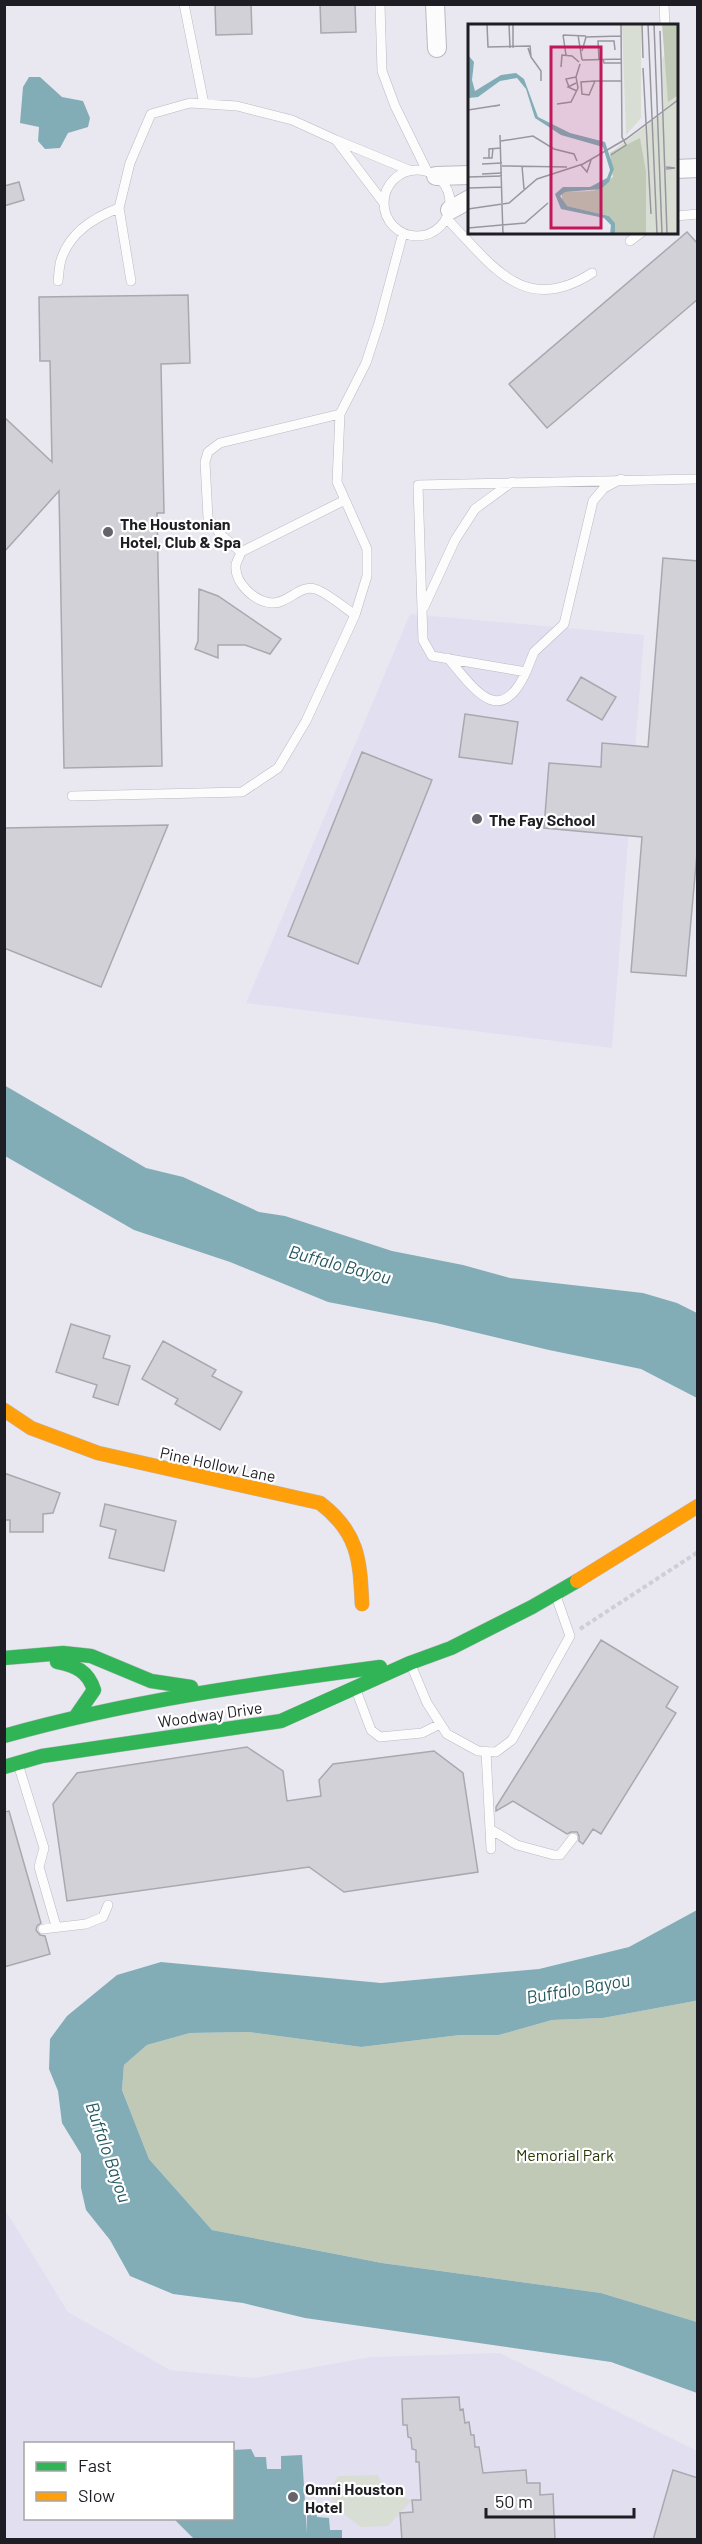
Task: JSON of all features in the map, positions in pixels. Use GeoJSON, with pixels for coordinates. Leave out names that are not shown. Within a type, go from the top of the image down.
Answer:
{"type":"FeatureCollection","features":[{"type":"Feature","properties":{"kind":"main road","name":"Pine Hollow Lane"},"geometry":{"type":"LineString","coordinates":[[4,1410],[31,1428],[98,1454],[320,1503],[334,1512],[355,1541],[360,1565],[362,1604]]}},
{"type":"Feature","properties":{"kind":"main road","name":"Woodway Drive"},"geometry":{"type":"LineString","coordinates":[[11,1749],[42,1756],[281,1720],[452,1648],[555,1594],[698,1506]]}},
{"type":"Feature","properties":{"kind":"main road"},"geometry":{"type":"LineString","coordinates":[[4,1658],[63,1653],[91,1656],[151,1681],[215,1689]]}},
{"type":"Feature","properties":{"kind":"main road"},"geometry":{"type":"LineString","coordinates":[[33,1657],[82,1670],[91,1677],[94,1690],[76,1716]]}},
{"type":"Feature","properties":{"kind":"main road","name":"Woodway Drive"},"geometry":{"type":"LineString","coordinates":[[11,1749],[76,1716],[215,1689],[410,1664]]}},
{"type":"Feature","properties":{"kind":"street"},"geometry":{"type":"LineString","coordinates":[[435,4],[436,48]]}},
{"type":"Feature","properties":{"kind":"street"},"geometry":{"type":"LineString","coordinates":[[678,170],[698,168]]}},
{"type":"Feature","properties":{"kind":"street"},"geometry":{"type":"LineString","coordinates":[[431,174],[468,175]]}},
{"type":"Feature","properties":{"kind":"street"},"geometry":{"type":"LineString","coordinates":[[448,215],[468,200]]}},
{"type":"Feature","properties":{"kind":"lane"},"geometry":{"type":"LineString","coordinates":[[184,4],[204,104]]}},
{"type":"Feature","properties":{"kind":"lane"},"geometry":{"type":"LineString","coordinates":[[380,4],[382,71],[395,106],[431,174],[447,187],[451,199],[448,215],[430,232],[418,235],[403,233],[389,223],[384,213],[385,191],[390,182],[409,170]]}},
{"type":"Feature","properties":{"kind":"lane"},"geometry":{"type":"LineString","coordinates":[[664,4],[665,24]]}},
{"type":"Feature","properties":{"kind":"lane"},"geometry":{"type":"LineString","coordinates":[[131,281],[118,208],[130,163],[152,114],[190,104],[237,106],[292,120],[409,170],[431,174]]}},
{"type":"Feature","properties":{"kind":"lane"},"geometry":{"type":"LineString","coordinates":[[336,140],[383,202]]}},
{"type":"Feature","properties":{"kind":"lane"},"geometry":{"type":"LineString","coordinates":[[58,281],[62,257],[79,232],[98,216],[118,208]]}},
{"type":"Feature","properties":{"kind":"lane"},"geometry":{"type":"LineString","coordinates":[[678,216],[698,214]]}},
{"type":"Feature","properties":{"kind":"lane"},"geometry":{"type":"LineString","coordinates":[[448,215],[491,264],[517,285],[537,291],[559,290],[592,273]]}},
{"type":"Feature","properties":{"kind":"lane"},"geometry":{"type":"LineString","coordinates":[[72,796],[242,792],[278,768],[306,721],[355,615],[367,576],[367,549],[337,482],[339,414],[366,363],[403,233]]}},
{"type":"Feature","properties":{"kind":"lane"},"geometry":{"type":"LineString","coordinates":[[630,241],[639,234]]}},
{"type":"Feature","properties":{"kind":"lane"},"geometry":{"type":"LineString","coordinates":[[241,552],[221,535],[208,518],[205,462],[208,452],[220,443],[339,414]]}},
{"type":"Feature","properties":{"kind":"lane"},"geometry":{"type":"LineString","coordinates":[[448,658],[473,688],[487,699],[504,701],[517,692],[534,652],[564,624],[593,501],[604,488],[621,479]]}},
{"type":"Feature","properties":{"kind":"lane"},"geometry":{"type":"LineString","coordinates":[[526,672],[432,656],[423,640],[418,485],[698,479]]}},
{"type":"Feature","properties":{"kind":"lane"},"geometry":{"type":"LineString","coordinates":[[423,609],[454,540],[475,509],[512,482]]}},
{"type":"Feature","properties":{"kind":"lane"},"geometry":{"type":"LineString","coordinates":[[345,500],[241,552],[236,566],[241,585],[256,598],[270,603],[280,603],[303,589],[315,588],[355,615]]}},
{"type":"Feature","properties":{"kind":"lane"},"geometry":{"type":"LineString","coordinates":[[410,1664],[427,1703],[447,1734],[478,1751],[495,1752],[512,1740],[570,1636],[555,1594]]}},
{"type":"Feature","properties":{"kind":"lane"},"geometry":{"type":"LineString","coordinates":[[355,1688],[371,1730],[380,1737],[422,1733],[440,1724]]}},
{"type":"Feature","properties":{"kind":"lane"},"geometry":{"type":"LineString","coordinates":[[11,1749],[44,1848],[39,1867],[56,1926]]}},
{"type":"Feature","properties":{"kind":"lane"},"geometry":{"type":"LineString","coordinates":[[486,1751],[491,1849]]}},
{"type":"Feature","properties":{"kind":"lane"},"geometry":{"type":"LineString","coordinates":[[490,1829],[517,1845],[554,1855],[560,1855],[573,1838]]}},
{"type":"Feature","properties":{"kind":"lane"},"geometry":{"type":"LineString","coordinates":[[43,1929],[86,1924],[103,1917],[108,1905]]}},
{"type":"Feature","properties":{"kind":"path"},"geometry":{"type":"LineString","coordinates":[[570,1636],[698,1552]]}},
{"type":"Feature","properties":{"kind":"shaded area","name":"The Fay School"},"geometry":{"type":"Polygon","coordinates":[[[410,614],[644,635],[612,1048],[246,1003],[410,614]]]}},
{"type":"Feature","properties":{"kind":"shaded area"},"geometry":{"type":"Polygon","coordinates":[[[4,2208],[68,2312],[170,2370],[254,2378],[371,2357],[500,2353],[697,2451],[697,2539],[5,2539],[4,2208]]]}},
{"type":"Feature","properties":{"kind":"shaded area"},"geometry":{"type":"Polygon","coordinates":[[[378,2475],[385,2492],[412,2500],[388,2526],[361,2527],[335,2507],[329,2492],[338,2476],[378,2475]]]}},
{"type":"Feature","properties":{"kind":"green space","name":"Memorial Park"},"geometry":{"type":"Polygon","coordinates":[[[697,1999],[697,2322],[601,2293],[382,2263],[212,2230],[149,2159],[122,2090],[124,2065],[147,2045],[190,2033],[248,2032],[361,2047],[460,2035],[499,2035],[552,2020],[603,2018],[697,1999]]]}},
{"type":"Feature","properties":{"kind":"water"},"geometry":{"type":"Polygon","coordinates":[[[29,77],[40,77],[62,97],[83,101],[90,118],[88,127],[68,133],[60,148],[45,149],[38,141],[39,127],[20,123],[23,87],[29,77]]]}},
{"type":"Feature","properties":{"kind":"water","name":"Buffalo Bayou"},"geometry":{"type":"Polygon","coordinates":[[[4,1085],[146,1168],[183,1177],[259,1212],[285,1216],[392,1251],[463,1265],[510,1278],[643,1293],[677,1303],[697,1313],[697,1398],[641,1369],[436,1323],[328,1302],[230,1262],[134,1230],[5,1156],[4,1085]]]}},
{"type":"Feature","properties":{"kind":"water","name":"Buffalo Bayou"},"geometry":{"type":"Polygon","coordinates":[[[697,1910],[698,1999],[695,2001],[603,2018],[552,2020],[499,2035],[460,2035],[361,2047],[248,2032],[190,2033],[147,2045],[124,2065],[122,2090],[149,2159],[212,2230],[382,2263],[601,2293],[697,2322],[697,2393],[611,2362],[305,2318],[243,2303],[173,2294],[130,2276],[110,2240],[86,2210],[81,2188],[81,2154],[62,2123],[58,2091],[49,2069],[50,2039],[67,2016],[117,1975],[161,1962],[381,1983],[539,1969],[629,1947],[697,1910]]]}},
{"type":"Feature","properties":{"kind":"water"},"geometry":{"type":"Polygon","coordinates":[[[251,2449],[255,2457],[266,2457],[267,2469],[281,2469],[281,2456],[302,2455],[307,2533],[307,2506],[315,2506],[317,2517],[329,2518],[330,2530],[342,2530],[342,2539],[195,2540],[175,2520],[234,2520],[234,2450],[251,2449]]]}},
{"type":"Feature","properties":{"kind":"building"},"geometry":{"type":"Polygon","coordinates":[[[215,4],[251,4],[252,34],[216,35],[215,4]]]}},
{"type":"Feature","properties":{"kind":"building"},"geometry":{"type":"Polygon","coordinates":[[[320,4],[355,4],[356,32],[321,33],[320,4]]]}},
{"type":"Feature","properties":{"kind":"building"},"geometry":{"type":"Polygon","coordinates":[[[19,182],[24,200],[4,206],[4,186],[19,182]]]}},
{"type":"Feature","properties":{"kind":"building"},"geometry":{"type":"Polygon","coordinates":[[[687,232],[698,244],[698,299],[547,428],[509,384],[687,232]]]}},
{"type":"Feature","properties":{"kind":"building","name":"The Houstonian Hotel, Club & Spa"},"geometry":{"type":"Polygon","coordinates":[[[188,295],[190,363],[161,364],[164,513],[157,513],[162,766],[64,768],[59,491],[4,552],[4,417],[52,462],[50,361],[40,361],[39,297],[188,295]]]}},
{"type":"Feature","properties":{"kind":"building"},"geometry":{"type":"Polygon","coordinates":[[[663,558],[698,561],[698,842],[686,976],[631,972],[642,837],[544,828],[549,763],[601,767],[602,743],[648,747],[663,558]]]}},
{"type":"Feature","properties":{"kind":"building"},"geometry":{"type":"Polygon","coordinates":[[[199,589],[218,596],[281,639],[270,654],[245,645],[218,645],[218,658],[195,649],[198,641],[199,589]]]}},
{"type":"Feature","properties":{"kind":"building"},"geometry":{"type":"Polygon","coordinates":[[[581,677],[616,697],[602,720],[567,700],[581,677]]]}},
{"type":"Feature","properties":{"kind":"building"},"geometry":{"type":"Polygon","coordinates":[[[465,714],[518,722],[512,764],[459,757],[465,714]]]}},
{"type":"Feature","properties":{"kind":"building"},"geometry":{"type":"Polygon","coordinates":[[[362,752],[432,780],[358,964],[288,936],[362,752]]]}},
{"type":"Feature","properties":{"kind":"building"},"geometry":{"type":"Polygon","coordinates":[[[168,825],[101,987],[4,948],[4,828],[168,825]]]}},
{"type":"Feature","properties":{"kind":"building"},"geometry":{"type":"Polygon","coordinates":[[[71,1324],[110,1336],[103,1358],[130,1366],[118,1405],[93,1397],[97,1385],[56,1372],[71,1324]]]}},
{"type":"Feature","properties":{"kind":"building"},"geometry":{"type":"Polygon","coordinates":[[[163,1341],[216,1370],[212,1376],[242,1392],[220,1430],[175,1404],[178,1399],[142,1379],[163,1341]]]}},
{"type":"Feature","properties":{"kind":"building"},"geometry":{"type":"Polygon","coordinates":[[[4,1473],[60,1493],[53,1513],[43,1514],[43,1532],[10,1532],[10,1520],[4,1520],[4,1473]]]}},
{"type":"Feature","properties":{"kind":"building"},"geometry":{"type":"Polygon","coordinates":[[[105,1504],[176,1521],[164,1571],[109,1558],[116,1530],[100,1526],[105,1504]]]}},
{"type":"Feature","properties":{"kind":"building"},"geometry":{"type":"Polygon","coordinates":[[[601,1640],[678,1687],[666,1707],[676,1713],[601,1834],[593,1829],[583,1844],[579,1841],[577,1832],[567,1834],[513,1801],[496,1811],[496,1807],[601,1640]]]}},
{"type":"Feature","properties":{"kind":"building"},"geometry":{"type":"Polygon","coordinates":[[[247,1747],[283,1771],[287,1801],[321,1796],[319,1780],[333,1764],[434,1751],[463,1773],[478,1872],[344,1892],[309,1867],[67,1901],[53,1804],[77,1773],[247,1747]]]}},
{"type":"Feature","properties":{"kind":"building"},"geometry":{"type":"Polygon","coordinates":[[[9,1811],[41,1923],[36,1930],[40,1935],[45,1936],[50,1954],[4,1967],[4,1812],[9,1811]]]}},
{"type":"Feature","properties":{"kind":"building","name":"Omni Houston Hotel"},"geometry":{"type":"Polygon","coordinates":[[[459,2397],[460,2410],[463,2409],[465,2423],[469,2422],[471,2435],[474,2435],[475,2447],[479,2447],[483,2473],[526,2470],[527,2483],[540,2483],[540,2495],[553,2494],[555,2540],[402,2540],[400,2513],[413,2512],[412,2500],[421,2500],[419,2462],[416,2462],[416,2450],[412,2449],[407,2425],[403,2425],[402,2399],[459,2397]]]}},
{"type":"Feature","properties":{"kind":"building"},"geometry":{"type":"Polygon","coordinates":[[[673,2470],[698,2478],[698,2540],[653,2540],[673,2470]]]}},
{"type":"Feature","properties":{"kind":"traffic: fast"},"geometry":{"type":"LineString","coordinates":[[4,1767],[42,1756],[281,1721],[410,1663],[451,1648],[532,1607],[577,1581]]}},
{"type":"Feature","properties":{"kind":"traffic: fast"},"geometry":{"type":"LineString","coordinates":[[4,1658],[63,1653],[91,1656],[151,1681],[191,1687]]}},
{"type":"Feature","properties":{"kind":"traffic: fast"},"geometry":{"type":"LineString","coordinates":[[57,1662],[80,1670],[88,1678],[94,1690],[76,1716]]}},
{"type":"Feature","properties":{"kind":"traffic: fast"},"geometry":{"type":"LineString","coordinates":[[4,1736],[144,1703],[380,1667]]}},
{"type":"Feature","properties":{"kind":"traffic: slow"},"geometry":{"type":"LineString","coordinates":[[4,1410],[31,1428],[98,1453],[320,1503],[342,1525],[354,1548],[360,1573],[362,1604]]}},
{"type":"Feature","properties":{"kind":"traffic: slow"},"geometry":{"type":"LineString","coordinates":[[577,1581],[698,1506]]}},
{"type":"Feature","properties":{"kind":"place","name":"The Houstonian Hotel, Club & Spa"},"geometry":{"type":"Point","coordinates":[108,532]}},
{"type":"Feature","properties":{"kind":"place","name":"The Fay School"},"geometry":{"type":"Point","coordinates":[477,819]}},
{"type":"Feature","properties":{"kind":"place","name":"Omni Houston Hotel"},"geometry":{"type":"Point","coordinates":[293,2497]}}]}
